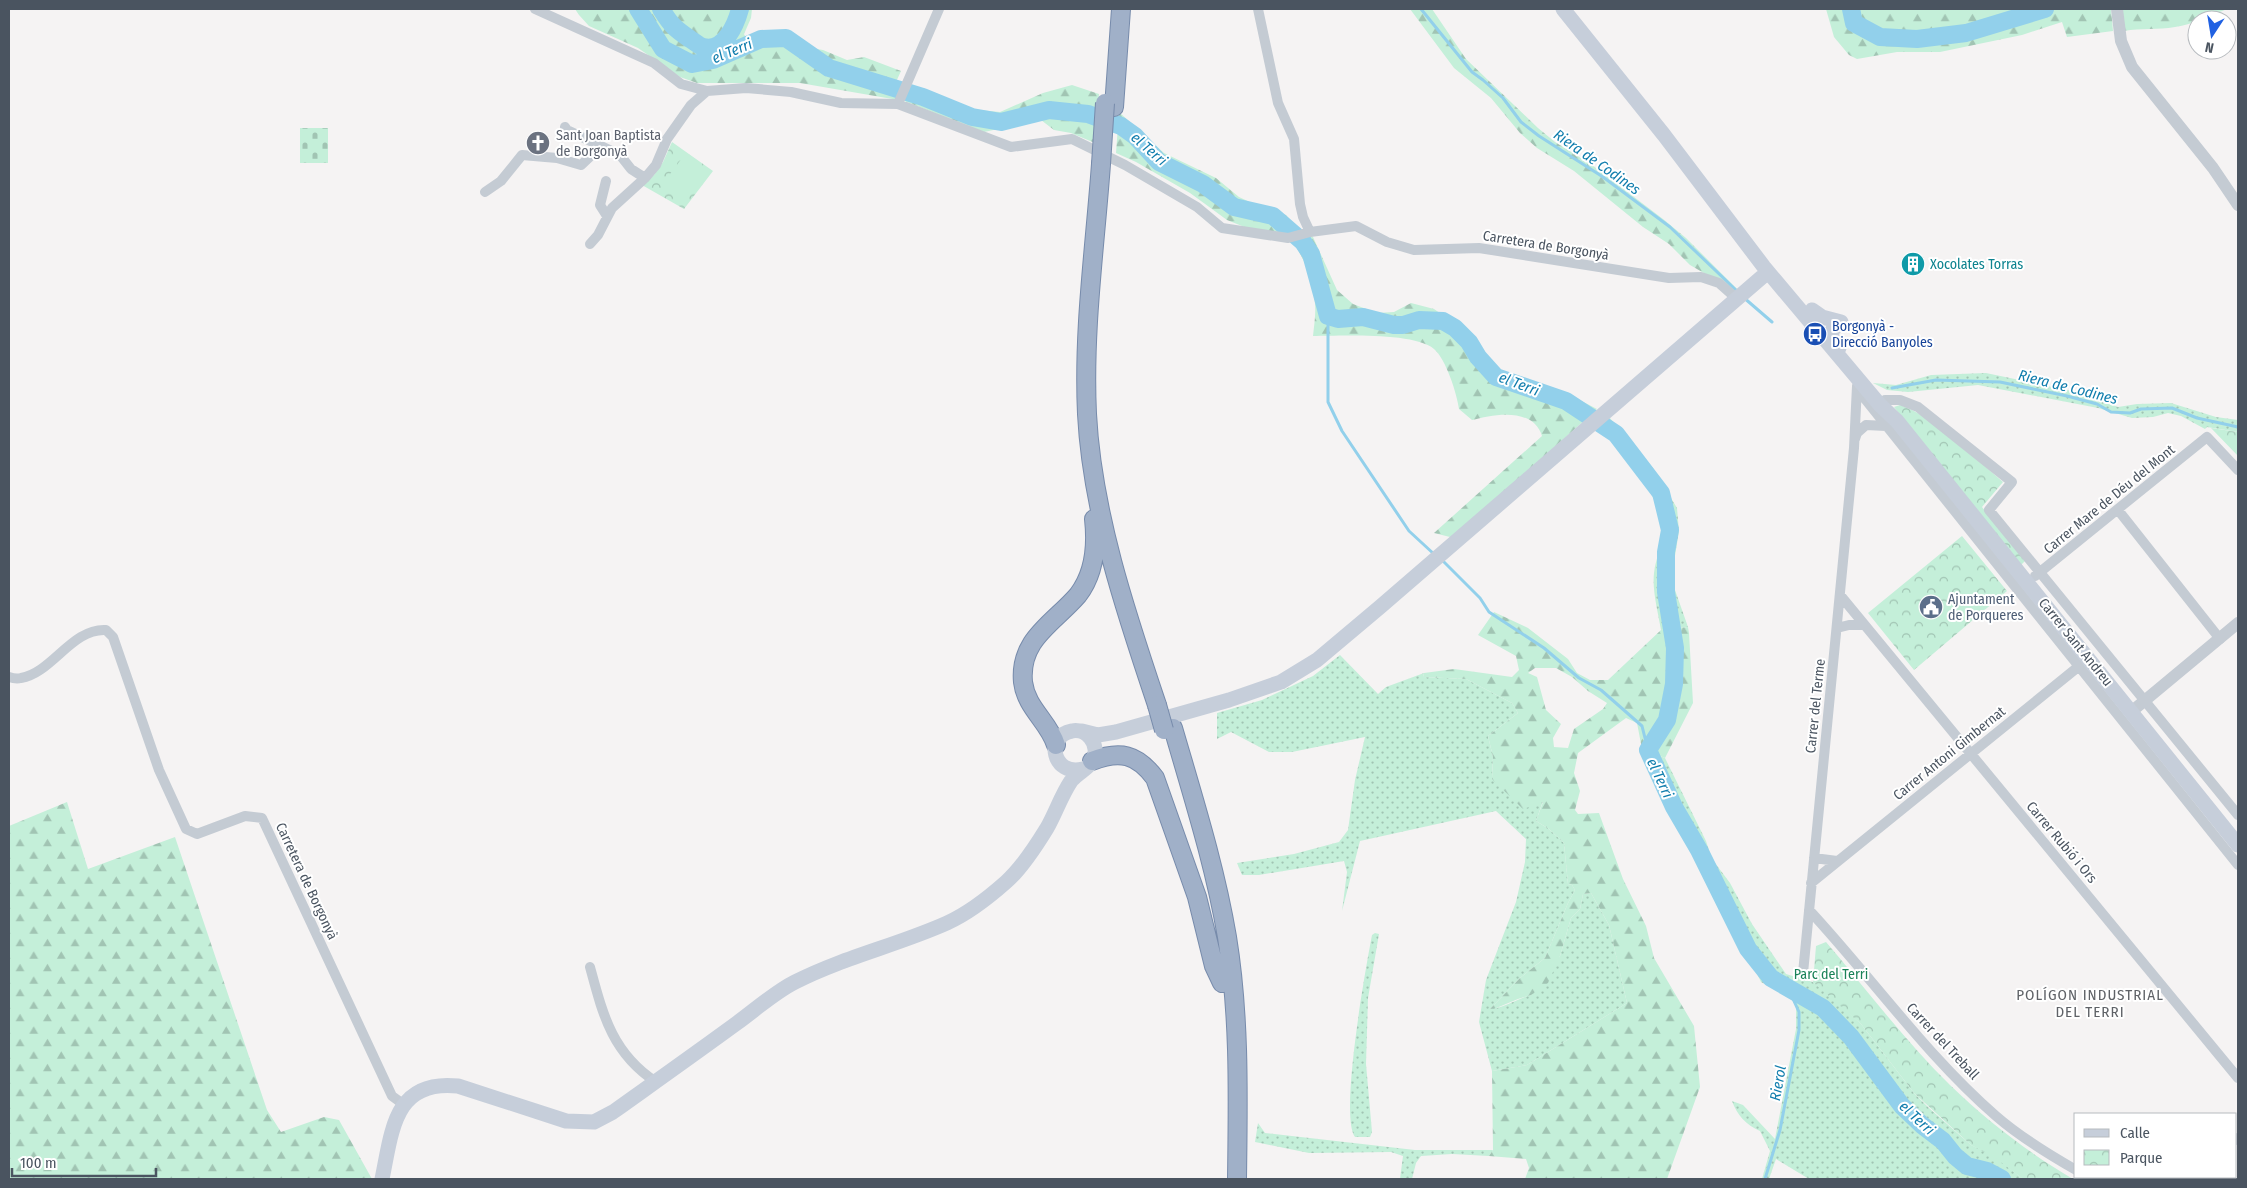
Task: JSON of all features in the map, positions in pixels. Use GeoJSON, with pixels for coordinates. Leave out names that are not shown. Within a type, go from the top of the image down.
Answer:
{"type":"FeatureCollection","features":[{"type":"Feature","properties":{"kind":"highway"},"geometry":{"type":"LineString","coordinates":[[1110,9],[1112,38]]}},
{"type":"Feature","properties":{"kind":"highway"},"geometry":{"type":"LineString","coordinates":[[1110,105],[1115,9]]}},
{"type":"Feature","properties":{"kind":"highway"},"geometry":{"type":"LineString","coordinates":[[1121,9],[1105,166],[1096,335],[1098,426],[1111,512],[1207,886],[1222,983],[1225,1044],[1225,1179]]}},
{"type":"Feature","properties":{"kind":"highway"},"geometry":{"type":"LineString","coordinates":[[1105,166],[1088,306],[1087,416],[1095,481],[1121,586],[1161,704]]}},
{"type":"Feature","properties":{"kind":"highway"},"geometry":{"type":"LineString","coordinates":[[1056,745],[1054,738],[1029,704],[1025,692],[1023,670],[1032,641],[1078,595],[1092,566],[1096,546],[1092,498],[1095,481]]}},
{"type":"Feature","properties":{"kind":"highway"},"geometry":{"type":"LineString","coordinates":[[1168,729],[1212,863],[1227,939],[1236,1028],[1237,1179]]}},
{"type":"Feature","properties":{"kind":"highway"},"geometry":{"type":"LineString","coordinates":[[1090,760],[1112,755],[1123,755],[1137,759],[1147,766],[1155,778],[1197,897],[1214,966],[1222,983]]}},
{"type":"Feature","properties":{"kind":"main road"},"geometry":{"type":"LineString","coordinates":[[1563,9],[1664,135],[1767,273],[1833,328],[1847,352],[1885,400],[1891,424]]}},
{"type":"Feature","properties":{"kind":"main road"},"geometry":{"type":"LineString","coordinates":[[1664,135],[1672,141],[1728,207],[1804,304],[1856,382],[2027,583],[2131,712],[2236,836]]}},
{"type":"Feature","properties":{"kind":"main road"},"geometry":{"type":"LineString","coordinates":[[1062,796],[1064,780],[1061,765],[1055,754],[1056,745],[1064,733],[1082,731],[1098,735],[1116,732],[1263,689],[1297,674],[1380,607],[1737,300],[1767,273],[1768,262],[1744,234],[1728,207]]}},
{"type":"Feature","properties":{"kind":"main road"},"geometry":{"type":"LineString","coordinates":[[1804,304],[1822,328],[1833,328]]}},
{"type":"Feature","properties":{"kind":"main road"},"geometry":{"type":"LineString","coordinates":[[1833,328],[1832,339],[1849,362],[1856,382]]}},
{"type":"Feature","properties":{"kind":"main road"},"geometry":{"type":"LineString","coordinates":[[1082,731],[1092,738],[1090,760]]}},
{"type":"Feature","properties":{"kind":"main road"},"geometry":{"type":"LineString","coordinates":[[382,1179],[395,1121],[403,1104],[416,1093],[434,1085],[444,1084],[458,1086],[566,1121],[585,1123],[603,1118],[793,983],[948,923],[984,901],[1017,870],[1046,828],[1073,779],[1104,740],[1116,732]]}},
{"type":"Feature","properties":{"kind":"main road"},"geometry":{"type":"LineString","coordinates":[[1061,765],[1071,770],[1090,760]]}},
{"type":"Feature","properties":{"kind":"street","name":"Carretera de Borgonyà"},"geometry":{"type":"LineString","coordinates":[[535,9],[654,63],[681,84],[707,91],[746,88],[791,92],[841,103],[898,104],[1011,147],[1072,139],[1125,165],[1197,207],[1222,228],[1288,238],[1310,232],[1356,226],[1387,242],[1414,250],[1479,248],[1669,278],[1701,278],[1719,284],[1737,300]]}},
{"type":"Feature","properties":{"kind":"street"},"geometry":{"type":"LineString","coordinates":[[898,104],[939,9]]}},
{"type":"Feature","properties":{"kind":"street"},"geometry":{"type":"LineString","coordinates":[[1258,9],[1278,104],[1294,139],[1300,204],[1303,217],[1310,232]]}},
{"type":"Feature","properties":{"kind":"street"},"geometry":{"type":"LineString","coordinates":[[2116,9],[2119,32],[2132,67],[2213,168],[2238,206]]}},
{"type":"Feature","properties":{"kind":"street"},"geometry":{"type":"LineString","coordinates":[[590,244],[598,235],[612,208],[645,178],[656,165],[668,139],[691,105],[707,91]]}},
{"type":"Feature","properties":{"kind":"street"},"geometry":{"type":"LineString","coordinates":[[565,127],[620,155],[631,168],[645,178]]}},
{"type":"Feature","properties":{"kind":"street"},"geometry":{"type":"LineString","coordinates":[[485,192],[501,181],[522,155],[557,158],[581,165],[600,146]]}},
{"type":"Feature","properties":{"kind":"street"},"geometry":{"type":"LineString","coordinates":[[606,182],[600,205],[607,216]]}},
{"type":"Feature","properties":{"kind":"street","name":"Carrer del Terme"},"geometry":{"type":"LineString","coordinates":[[1803,972],[1854,442],[1856,382]]}},
{"type":"Feature","properties":{"kind":"street"},"geometry":{"type":"LineString","coordinates":[[1885,400],[1900,400],[1918,406],[2012,482],[1989,510],[2238,815]]}},
{"type":"Feature","properties":{"kind":"street"},"geometry":{"type":"LineString","coordinates":[[1854,442],[1857,433],[1866,424],[1891,424]]}},
{"type":"Feature","properties":{"kind":"street","name":"Carrer Sant Andreu"},"geometry":{"type":"LineString","coordinates":[[1891,424],[2078,666],[2238,865]]}},
{"type":"Feature","properties":{"kind":"street","name":"Carrer Mare de Déu del Mont"},"geometry":{"type":"LineString","coordinates":[[2027,583],[2207,437],[2238,470]]}},
{"type":"Feature","properties":{"kind":"street"},"geometry":{"type":"LineString","coordinates":[[2118,510],[2220,639]]}},
{"type":"Feature","properties":{"kind":"street","name":"Carrer Rubió i Ors"},"geometry":{"type":"LineString","coordinates":[[1840,595],[2238,1078]]}},
{"type":"Feature","properties":{"kind":"street"},"geometry":{"type":"LineString","coordinates":[[2131,712],[2238,623]]}},
{"type":"Feature","properties":{"kind":"street"},"geometry":{"type":"LineString","coordinates":[[1837,628],[1849,625],[1864,625]]}},
{"type":"Feature","properties":{"kind":"street","name":"Carretera de Borgonyà"},"geometry":{"type":"LineString","coordinates":[[9,677],[20,678],[36,671],[81,637],[97,630],[106,630],[113,637],[159,770],[186,829],[197,834],[245,816],[262,818],[392,1096],[403,1104]]}},
{"type":"Feature","properties":{"kind":"street","name":"Carrer Antoni Gimbernat"},"geometry":{"type":"LineString","coordinates":[[1811,883],[2078,666]]}},
{"type":"Feature","properties":{"kind":"street"},"geometry":{"type":"LineString","coordinates":[[1814,858],[1837,861]]}},
{"type":"Feature","properties":{"kind":"street","name":"Carrer del Treball"},"geometry":{"type":"LineString","coordinates":[[1809,910],[1926,1045],[1966,1087],[2038,1148],[2074,1169]]}},
{"type":"Feature","properties":{"kind":"street"},"geometry":{"type":"LineString","coordinates":[[590,967],[603,1014],[617,1046],[638,1070],[656,1082]]}},
{"type":"Feature","properties":{"kind":"green space"},"geometry":{"type":"Polygon","coordinates":[[[575,9],[752,9],[751,18],[744,34],[747,40],[788,38],[805,47],[823,50],[847,60],[864,57],[901,71],[896,82],[958,108],[1000,112],[1043,93],[1072,85],[1099,94],[1095,143],[1071,133],[1054,130],[1041,120],[984,132],[904,101],[800,83],[697,83],[680,77],[638,48],[589,26],[575,9]]]}},
{"type":"Feature","properties":{"kind":"green space"},"geometry":{"type":"Polygon","coordinates":[[[1410,9],[1432,9],[1466,59],[1538,128],[1555,142],[1592,165],[1686,238],[1737,289],[1733,294],[1723,284],[1690,265],[1669,244],[1643,227],[1574,171],[1537,148],[1520,133],[1491,98],[1454,68],[1410,9]]]}},
{"type":"Feature","properties":{"kind":"green space"},"geometry":{"type":"Polygon","coordinates":[[[1826,9],[2111,9],[2113,31],[2067,37],[2062,22],[2022,35],[1940,52],[1897,52],[1857,59],[1849,55],[1834,37],[1826,9]]]}},
{"type":"Feature","properties":{"kind":"green space"},"geometry":{"type":"Polygon","coordinates":[[[2121,9],[2227,9],[2187,10],[2187,24],[2169,28],[2124,31],[2121,9]]]}},
{"type":"Feature","properties":{"kind":"green space"},"geometry":{"type":"Polygon","coordinates":[[[1119,112],[1164,153],[1216,178],[1239,197],[1267,210],[1286,215],[1296,226],[1313,237],[1337,290],[1353,304],[1377,313],[1394,312],[1411,303],[1434,309],[1475,337],[1493,369],[1498,373],[1523,385],[1566,393],[1597,409],[1454,538],[1434,533],[1542,436],[1537,427],[1530,420],[1512,415],[1491,416],[1472,420],[1459,409],[1443,360],[1434,349],[1424,344],[1394,337],[1313,336],[1315,308],[1310,276],[1303,259],[1288,235],[1247,228],[1227,220],[1190,193],[1136,162],[1116,153],[1119,112]]]}},
{"type":"Feature","properties":{"kind":"green space"},"geometry":{"type":"Polygon","coordinates":[[[300,128],[328,128],[328,163],[300,163],[300,128]]]}},
{"type":"Feature","properties":{"kind":"green space"},"geometry":{"type":"Polygon","coordinates":[[[672,142],[713,171],[684,209],[642,185],[654,175],[663,162],[672,142]]]}},
{"type":"Feature","properties":{"kind":"green space"},"geometry":{"type":"Polygon","coordinates":[[[682,158],[703,173],[683,200],[662,185],[682,158]]]}},
{"type":"Feature","properties":{"kind":"green space"},"geometry":{"type":"Polygon","coordinates":[[[1986,373],[2086,394],[2118,407],[2137,404],[2171,403],[2216,417],[2238,420],[2238,432],[2207,427],[2205,429],[2181,416],[2168,413],[2153,417],[2132,418],[2098,408],[1978,385],[1908,392],[1887,390],[1873,383],[1896,385],[1931,375],[1986,373]]]}},
{"type":"Feature","properties":{"kind":"green space"},"geometry":{"type":"Polygon","coordinates":[[[1900,405],[1913,410],[1940,428],[2003,482],[1982,507],[2025,561],[2021,565],[1894,407],[1900,405]]]}},
{"type":"Feature","properties":{"kind":"green space"},"geometry":{"type":"Polygon","coordinates":[[[1609,417],[1653,468],[1677,508],[1679,531],[1674,562],[1675,590],[1688,627],[1661,630],[1654,580],[1661,541],[1659,513],[1654,499],[1638,473],[1598,426],[1609,417]]]}},
{"type":"Feature","properties":{"kind":"green space"},"geometry":{"type":"Polygon","coordinates":[[[2211,428],[2238,432],[2238,456],[2211,428]]]}},
{"type":"Feature","properties":{"kind":"green space"},"geometry":{"type":"Polygon","coordinates":[[[1962,536],[2007,591],[1914,670],[1868,613],[1962,536]]]}},
{"type":"Feature","properties":{"kind":"green space"},"geometry":{"type":"Polygon","coordinates":[[[1494,612],[1528,628],[1568,659],[1577,673],[1590,680],[1608,680],[1661,630],[1688,627],[1693,703],[1665,758],[1642,749],[1637,723],[1626,718],[1578,753],[1574,773],[1580,791],[1575,810],[1578,814],[1599,813],[1623,879],[1646,926],[1654,958],[1694,1026],[1700,1087],[1667,1179],[1525,1179],[1529,1168],[1526,1159],[1489,1156],[1493,1150],[1492,1071],[1527,1065],[1627,1003],[1609,925],[1591,893],[1583,894],[1580,909],[1571,918],[1560,956],[1548,983],[1531,995],[1490,1009],[1520,978],[1545,958],[1575,890],[1572,885],[1568,884],[1564,843],[1549,829],[1536,821],[1543,802],[1523,809],[1492,779],[1493,757],[1488,736],[1518,713],[1512,703],[1466,679],[1423,677],[1424,673],[1454,669],[1512,677],[1519,670],[1516,656],[1478,635],[1494,612]],[[1535,668],[1528,673],[1537,677],[1546,710],[1561,724],[1553,738],[1554,747],[1568,748],[1574,729],[1603,709],[1607,703],[1588,691],[1572,677],[1556,668],[1535,668]]]}},
{"type":"Feature","properties":{"kind":"green space"},"geometry":{"type":"Polygon","coordinates":[[[1340,655],[1378,694],[1386,687],[1424,673],[1423,677],[1466,679],[1512,703],[1518,713],[1488,736],[1493,757],[1492,779],[1543,801],[1536,821],[1549,829],[1564,843],[1568,884],[1572,885],[1575,890],[1545,958],[1520,978],[1490,1009],[1499,1008],[1531,995],[1560,956],[1571,918],[1580,909],[1583,894],[1591,893],[1609,925],[1627,1003],[1527,1065],[1492,1071],[1479,1022],[1486,980],[1516,902],[1525,862],[1526,839],[1496,811],[1360,841],[1342,911],[1347,872],[1344,861],[1259,875],[1242,875],[1237,863],[1294,854],[1339,842],[1348,830],[1355,780],[1365,737],[1292,752],[1269,752],[1231,732],[1217,739],[1217,713],[1262,700],[1313,676],[1340,655]]]}},
{"type":"Feature","properties":{"kind":"green space"},"geometry":{"type":"Polygon","coordinates":[[[1642,749],[1665,758],[1706,841],[1712,859],[1730,883],[1752,924],[1786,974],[1813,982],[1833,998],[1861,1024],[1914,1093],[1929,1108],[1971,1145],[1994,1156],[2023,1179],[1809,1179],[1776,1159],[1769,1179],[1762,1179],[1770,1151],[1760,1131],[1750,1126],[1743,1119],[1732,1101],[1743,1105],[1775,1139],[1796,1029],[1796,1007],[1791,998],[1761,982],[1716,888],[1683,838],[1677,820],[1649,768],[1642,749]]]}},
{"type":"Feature","properties":{"kind":"green space"},"geometry":{"type":"Polygon","coordinates":[[[67,802],[88,869],[175,837],[267,1110],[281,1132],[324,1117],[339,1120],[372,1179],[9,1179],[9,826],[67,802]]]}},
{"type":"Feature","properties":{"kind":"green space"},"geometry":{"type":"Polygon","coordinates":[[[1375,933],[1379,934],[1368,998],[1366,1064],[1372,1132],[1370,1137],[1355,1137],[1351,1124],[1350,1101],[1355,1040],[1372,935],[1375,933]]]}},
{"type":"Feature","properties":{"kind":"green space","name":"Parc del Terri"},"geometry":{"type":"Polygon","coordinates":[[[1826,942],[1902,1033],[1950,1085],[2009,1136],[2073,1179],[2023,1179],[1994,1157],[1971,1145],[1914,1093],[1861,1024],[1813,982],[1816,946],[1826,942]]]}},
{"type":"Feature","properties":{"kind":"green space"},"geometry":{"type":"Polygon","coordinates":[[[1258,1123],[1265,1133],[1415,1150],[1493,1150],[1489,1156],[1452,1154],[1421,1156],[1416,1163],[1412,1179],[1400,1179],[1403,1156],[1391,1152],[1309,1153],[1255,1142],[1258,1123]]]}},
{"type":"Feature","properties":{"kind":"waterway","name":"el Terri"},"geometry":{"type":"LineString","coordinates":[[638,9],[663,49],[692,64],[713,60],[761,39],[786,38],[829,68],[923,97],[972,117],[1001,122],[1049,110],[1088,114],[1121,126],[1135,136],[1159,162],[1203,184],[1234,207],[1273,216],[1303,242],[1311,254],[1328,316],[1338,319],[1363,317],[1394,325],[1403,325],[1419,320],[1443,321],[1455,328],[1469,342],[1478,357],[1496,377],[1566,401],[1616,434],[1661,493],[1670,530],[1666,552],[1666,592],[1675,648],[1674,684],[1667,720],[1648,750],[1674,807],[1699,850],[1748,949],[1771,978],[1823,1008],[1851,1037],[1902,1106],[1943,1141],[1955,1156],[1967,1166],[1987,1171],[2002,1179]]}},
{"type":"Feature","properties":{"kind":"waterway"},"geometry":{"type":"LineString","coordinates":[[661,9],[670,23],[680,32],[701,46],[710,48],[717,46],[728,36],[740,9]]}},
{"type":"Feature","properties":{"kind":"waterway","name":"Riera de Codines"},"geometry":{"type":"LineString","coordinates":[[1421,9],[1472,72],[1503,98],[1521,122],[1539,136],[1603,177],[1670,227],[1737,291]]}},
{"type":"Feature","properties":{"kind":"waterway"},"geometry":{"type":"LineString","coordinates":[[1851,9],[1854,23],[1880,37],[1917,39],[1966,33],[2045,9]]}},
{"type":"Feature","properties":{"kind":"waterway","name":"el Terri"},"geometry":{"type":"LineString","coordinates":[[847,73],[849,79]]}},
{"type":"Feature","properties":{"kind":"waterway","name":"Riera de Codines"},"geometry":{"type":"LineString","coordinates":[[1743,297],[1772,322]]}},
{"type":"Feature","properties":{"kind":"waterway"},"geometry":{"type":"LineString","coordinates":[[1328,316],[1328,402],[1342,431],[1409,531],[1435,555]]}},
{"type":"Feature","properties":{"kind":"waterway","name":"Riera de Codines"},"geometry":{"type":"LineString","coordinates":[[1892,388],[1936,380],[2000,382],[2097,404],[2111,412],[2130,413],[2141,409],[2172,408],[2197,418],[2238,427]]}},
{"type":"Feature","properties":{"kind":"waterway"},"geometry":{"type":"LineString","coordinates":[[1442,560],[1480,598],[1489,612],[1544,648],[1579,678],[1601,690],[1642,726],[1648,750]]}},
{"type":"Feature","properties":{"kind":"waterway","name":"Rierol"},"geometry":{"type":"LineString","coordinates":[[1765,1179],[1780,1130],[1799,1030],[1799,1012],[1789,990]]}},
{"type":"Feature","properties":{"kind":"place","name":"Sant Joan Baptista de Borgonyà"},"geometry":{"type":"Point","coordinates":[538,143]}},
{"type":"Feature","properties":{"kind":"place","name":"Xocolates Torras"},"geometry":{"type":"Point","coordinates":[1913,264]}},
{"type":"Feature","properties":{"kind":"place","name":"Borgonyà - Direcció Banyoles"},"geometry":{"type":"Point","coordinates":[1815,334]}},
{"type":"Feature","properties":{"kind":"place","name":"Ajuntament de Porqueres"},"geometry":{"type":"Point","coordinates":[1931,607]}},
{"type":"Feature","properties":{"kind":"district","name":"POLÍGON INDUSTRIAL DEL TERRI"},"geometry":{"type":"Point","coordinates":[2090,1004]}}]}
